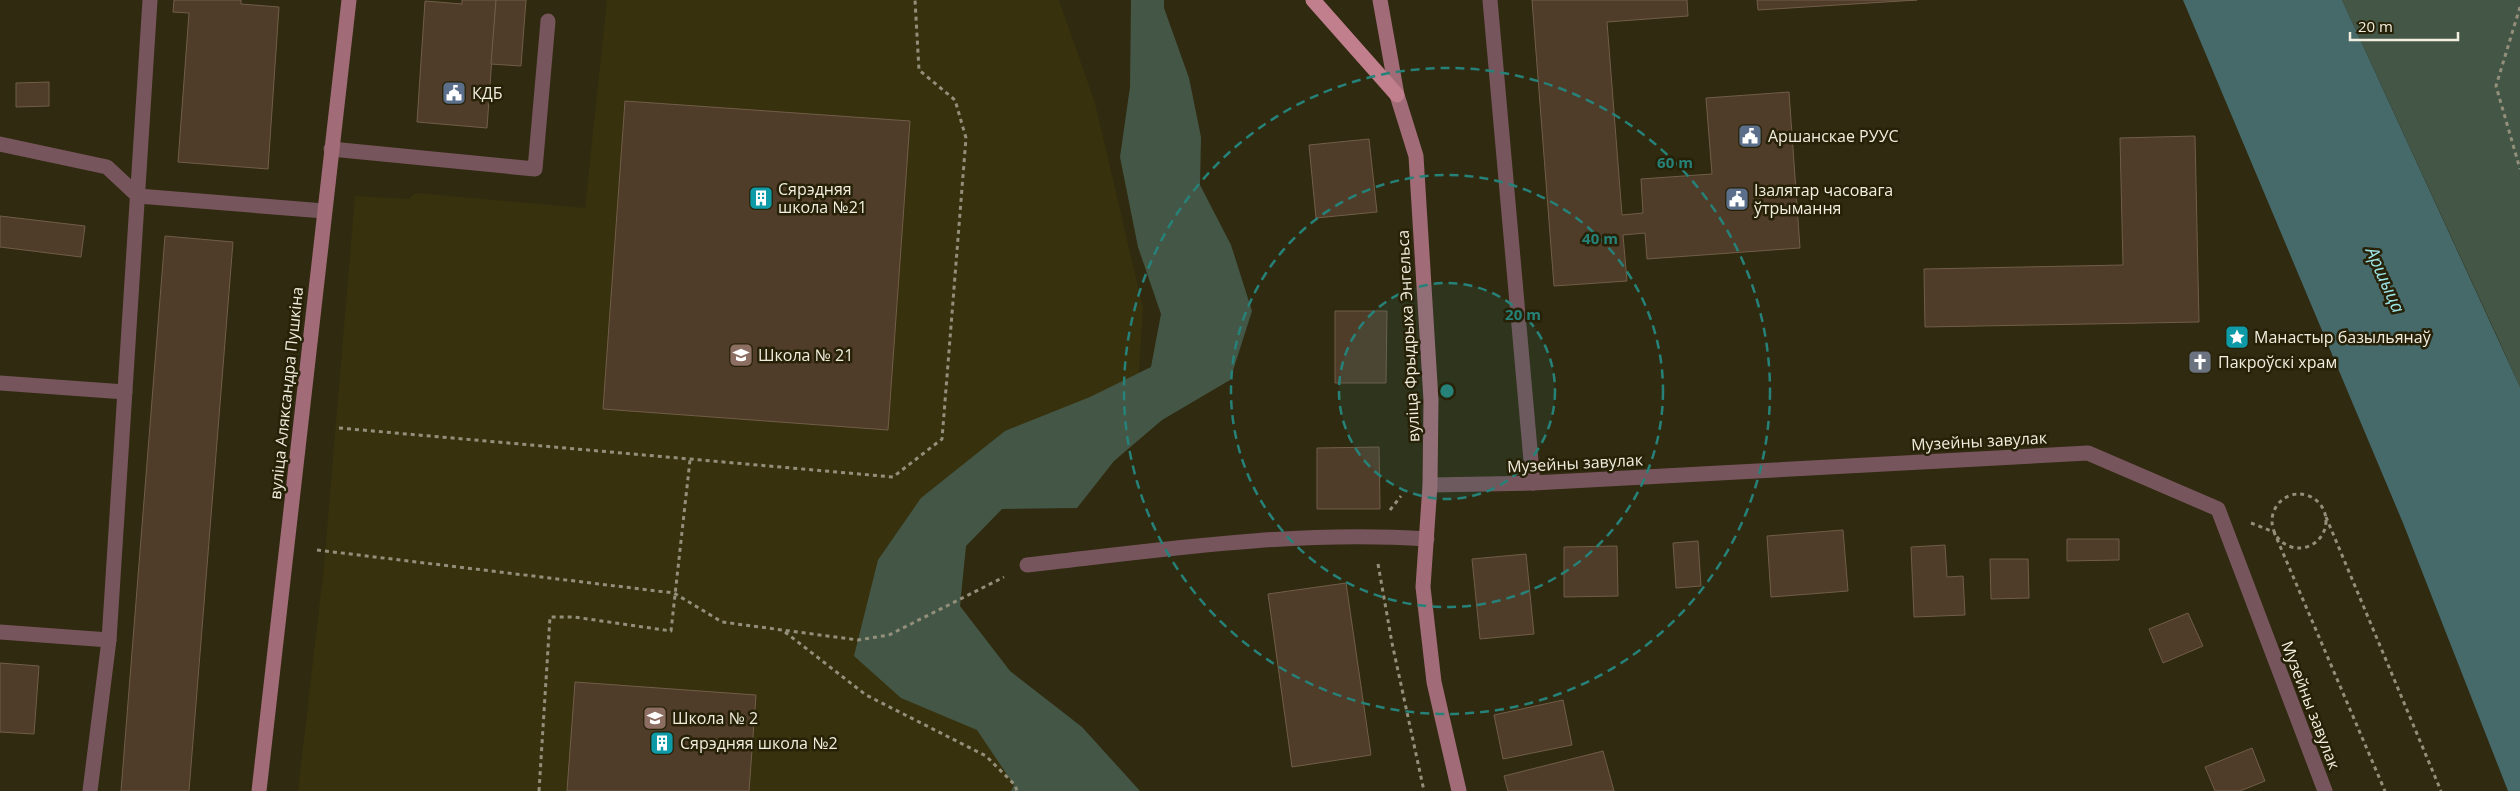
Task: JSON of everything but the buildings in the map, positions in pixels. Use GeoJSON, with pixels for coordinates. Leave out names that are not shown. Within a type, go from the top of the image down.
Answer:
{"type":"FeatureCollection","features":[{"type":"Feature","properties":{"kind":"main road"},"geometry":{"type":"LineString","coordinates":[[1313,0],[1397,95]]}},
{"type":"Feature","properties":{"kind":"street"},"geometry":{"type":"LineString","coordinates":[[90,791],[109,640],[150,0]]}},
{"type":"Feature","properties":{"kind":"street","name":"вуліца Аляксандра Пушкіна"},"geometry":{"type":"LineString","coordinates":[[259,791],[349,0]]}},
{"type":"Feature","properties":{"kind":"street","name":"вуліца Фрыдрыха Энгельса"},"geometry":{"type":"LineString","coordinates":[[1380,0],[1397,95],[1416,156],[1431,400],[1430,485],[1423,587],[1434,682],[1459,791]]}},
{"type":"Feature","properties":{"kind":"street"},"geometry":{"type":"LineString","coordinates":[[1490,0],[1533,483]]}},
{"type":"Feature","properties":{"kind":"street"},"geometry":{"type":"LineString","coordinates":[[331,149],[534,169],[548,21]]}},
{"type":"Feature","properties":{"kind":"street"},"geometry":{"type":"LineString","coordinates":[[0,144],[106,167],[138,196],[324,211]]}},
{"type":"Feature","properties":{"kind":"street"},"geometry":{"type":"LineString","coordinates":[[0,383],[125,392]]}},
{"type":"Feature","properties":{"kind":"street","name":"Музейны завулак"},"geometry":{"type":"LineString","coordinates":[[1430,485],[1533,483],[2088,453],[2218,509],[2325,791]]}},
{"type":"Feature","properties":{"kind":"street"},"geometry":{"type":"LineString","coordinates":[[1027,565],[1248,540],[1373,536],[1427,539]]}},
{"type":"Feature","properties":{"kind":"street"},"geometry":{"type":"LineString","coordinates":[[0,632],[109,640]]}},
{"type":"Feature","properties":{"kind":"path"},"geometry":{"type":"LineString","coordinates":[[339,428],[894,477],[942,439],[966,138],[954,100],[919,70],[916,0]]}},
{"type":"Feature","properties":{"kind":"path"},"geometry":{"type":"LineString","coordinates":[[2520,7],[2496,86],[2520,169]]}},
{"type":"Feature","properties":{"kind":"path"},"geometry":{"type":"LineString","coordinates":[[539,791],[550,617],[574,617],[671,631],[690,460]]}},
{"type":"Feature","properties":{"kind":"path"},"geometry":{"type":"LineString","coordinates":[[1405,491],[1391,509],[1375,517],[1373,536],[1392,643],[1424,791]]}},
{"type":"Feature","properties":{"kind":"path"},"geometry":{"type":"LineString","coordinates":[[2384,791],[2274,532],[2272,520],[2275,509],[2282,501],[2292,496],[2303,495],[2314,499],[2322,506],[2441,791]]}},
{"type":"Feature","properties":{"kind":"path"},"geometry":{"type":"LineString","coordinates":[[2218,509],[2274,532],[2280,540],[2288,545],[2307,547],[2322,536],[2326,527],[2326,517]]}},
{"type":"Feature","properties":{"kind":"path"},"geometry":{"type":"LineString","coordinates":[[317,550],[674,593],[722,622],[858,640],[889,635],[1027,565]]}},
{"type":"Feature","properties":{"kind":"path"},"geometry":{"type":"LineString","coordinates":[[784,631],[866,695],[986,756],[1015,785],[1017,791]]}},
{"type":"Feature","properties":{"kind":"shaded area","name":"Школа № 21"},"geometry":{"type":"Polygon","coordinates":[[[607,0],[1059,0],[1095,103],[1143,308],[1137,401],[964,512],[959,644],[1050,791],[298,791],[324,566],[355,196],[409,199],[416,193],[585,208],[607,0]]]}},
{"type":"Feature","properties":{"kind":"green space"},"geometry":{"type":"Polygon","coordinates":[[[1131,0],[1164,0],[1164,8],[1189,78],[1201,137],[1200,185],[1231,245],[1252,311],[1230,380],[1162,420],[1114,461],[1077,508],[1002,509],[966,546],[960,606],[1010,671],[1082,727],[1140,791],[1011,791],[1014,785],[977,730],[901,698],[854,656],[878,560],[921,498],[1005,431],[1090,397],[1151,367],[1161,314],[1138,247],[1120,157],[1130,87],[1131,0]]]}},
{"type":"Feature","properties":{"kind":"green space"},"geometry":{"type":"Polygon","coordinates":[[[2342,0],[2520,0],[2520,387],[2497,336],[2342,0]]]}},
{"type":"Feature","properties":{"kind":"water","name":"Аршыца"},"geometry":{"type":"Polygon","coordinates":[[[2183,0],[2342,0],[2520,387],[2520,791],[2508,791],[2403,523],[2183,0]]]}},
{"type":"Feature","properties":{"kind":"place","name":"КДБ"},"geometry":{"type":"Point","coordinates":[454,93]}},
{"type":"Feature","properties":{"kind":"place","name":"Аршанскае РУУС"},"geometry":{"type":"Point","coordinates":[1750,136]}},
{"type":"Feature","properties":{"kind":"place","name":"Сярэдняя школа №21"},"geometry":{"type":"Point","coordinates":[761,198]}},
{"type":"Feature","properties":{"kind":"place","name":"Ізалятар часовага ўтрымання"},"geometry":{"type":"Point","coordinates":[1737,199]}},
{"type":"Feature","properties":{"kind":"place","name":"Манастыр базыльянаў"},"geometry":{"type":"Point","coordinates":[2237,337]}},
{"type":"Feature","properties":{"kind":"place","name":"Школа № 21"},"geometry":{"type":"Point","coordinates":[741,355]}},
{"type":"Feature","properties":{"kind":"place","name":"Пакроўскі храм"},"geometry":{"type":"Point","coordinates":[2200,362]}},
{"type":"Feature","properties":{"kind":"place","name":"Школа № 2"},"geometry":{"type":"Point","coordinates":[655,718]}},
{"type":"Feature","properties":{"kind":"place","name":"Сярэдняя школа №2"},"geometry":{"type":"Point","coordinates":[662,743]}}]}
